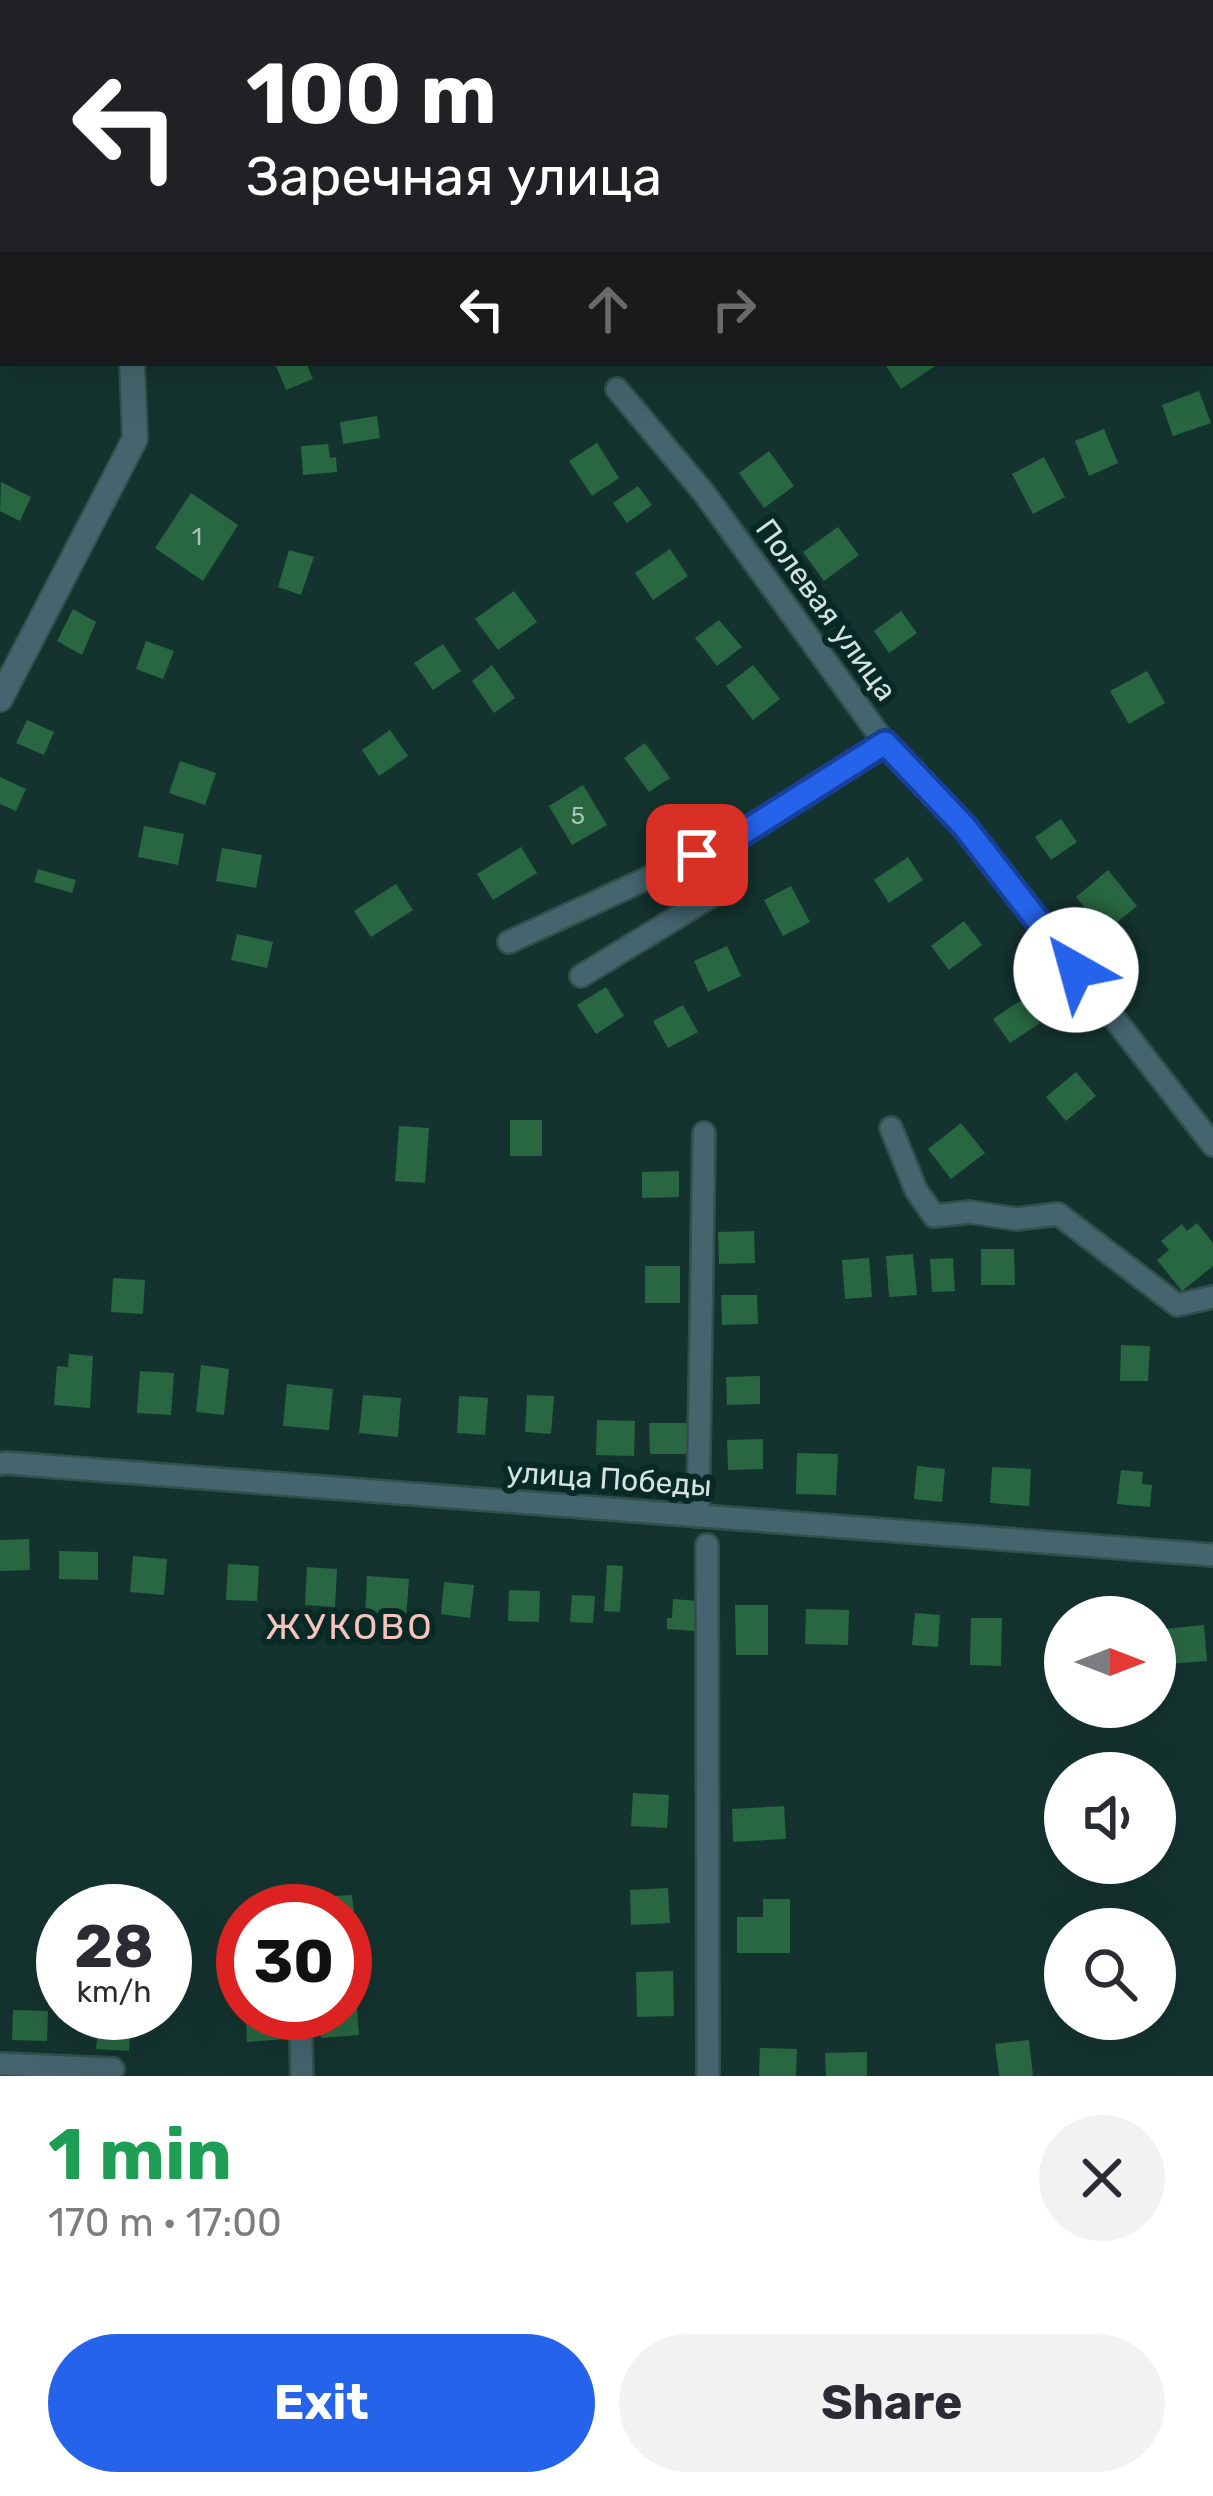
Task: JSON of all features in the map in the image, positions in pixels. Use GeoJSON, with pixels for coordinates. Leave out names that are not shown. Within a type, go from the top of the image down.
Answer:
{"type":"FeatureCollection","features":[{"type":"Feature","properties":{"kind":"street"},"geometry":{"type":"LineString","coordinates":[[0,699],[135,439],[132,366]]}},
{"type":"Feature","properties":{"kind":"street","name":"Полевая улица"},"geometry":{"type":"LineString","coordinates":[[617,389],[704,493],[885,743],[964,826],[1213,1145]]}},
{"type":"Feature","properties":{"kind":"street"},"geometry":{"type":"LineString","coordinates":[[509,942],[735,838],[885,743]]}},
{"type":"Feature","properties":{"kind":"street"},"geometry":{"type":"LineString","coordinates":[[581,976],[712,896],[735,838]]}},
{"type":"Feature","properties":{"kind":"street"},"geometry":{"type":"LineString","coordinates":[[891,1128],[916,1190],[934,1216],[970,1212],[1016,1219],[1058,1214],[1177,1305],[1213,1297]]}},
{"type":"Feature","properties":{"kind":"street"},"geometry":{"type":"LineString","coordinates":[[698,1516],[704,1133]]}},
{"type":"Feature","properties":{"kind":"street","name":"улица Победы"},"geometry":{"type":"LineString","coordinates":[[0,1464],[1213,1555]]}},
{"type":"Feature","properties":{"kind":"street"},"geometry":{"type":"LineString","coordinates":[[707,1545],[708,2076]]}},
{"type":"Feature","properties":{"kind":"street"},"geometry":{"type":"LineString","coordinates":[[301,2040],[302,2076]]}},
{"type":"Feature","properties":{"kind":"street"},"geometry":{"type":"LineString","coordinates":[[0,2064],[113,2069]]}},
{"type":"Feature","properties":{"kind":"building"},"geometry":{"type":"Polygon","coordinates":[[[276,366],[307,366],[313,379],[286,390],[276,366]]]}},
{"type":"Feature","properties":{"kind":"building"},"geometry":{"type":"Polygon","coordinates":[[[886,366],[936,366],[901,389],[886,366]]]}},
{"type":"Feature","properties":{"kind":"building"},"geometry":{"type":"Polygon","coordinates":[[[1199,391],[1211,423],[1173,436],[1162,405],[1199,391]]]}},
{"type":"Feature","properties":{"kind":"building"},"geometry":{"type":"Polygon","coordinates":[[[377,416],[380,438],[343,444],[340,422],[377,416]]]}},
{"type":"Feature","properties":{"kind":"building"},"geometry":{"type":"Polygon","coordinates":[[[1104,429],[1118,463],[1089,476],[1075,441],[1104,429]]]}},
{"type":"Feature","properties":{"kind":"building"},"geometry":{"type":"Polygon","coordinates":[[[597,443],[619,478],[592,496],[569,461],[597,443]]]}},
{"type":"Feature","properties":{"kind":"building"},"geometry":{"type":"Polygon","coordinates":[[[328,444],[330,458],[336,457],[337,472],[303,475],[301,446],[328,444]]]}},
{"type":"Feature","properties":{"kind":"building"},"geometry":{"type":"Polygon","coordinates":[[[769,451],[794,486],[764,508],[739,473],[769,451]]]}},
{"type":"Feature","properties":{"kind":"building"},"geometry":{"type":"Polygon","coordinates":[[[1044,457],[1065,497],[1033,514],[1012,474],[1044,457]]]}},
{"type":"Feature","properties":{"kind":"building"},"geometry":{"type":"Polygon","coordinates":[[[1,482],[31,497],[20,521],[0,511],[1,482]]]}},
{"type":"Feature","properties":{"kind":"building"},"geometry":{"type":"Polygon","coordinates":[[[638,486],[652,505],[627,523],[613,503],[638,486]]]}},
{"type":"Feature","properties":{"kind":"building"},"geometry":{"type":"Polygon","coordinates":[[[191,493],[238,525],[203,581],[155,548],[191,493]]]}},
{"type":"Feature","properties":{"kind":"building"},"geometry":{"type":"Polygon","coordinates":[[[838,527],[859,555],[824,581],[803,552],[838,527]]]}},
{"type":"Feature","properties":{"kind":"building"},"geometry":{"type":"Polygon","coordinates":[[[670,549],[688,576],[653,600],[635,573],[670,549]]]}},
{"type":"Feature","properties":{"kind":"building"},"geometry":{"type":"Polygon","coordinates":[[[289,550],[314,557],[301,595],[278,587],[289,550]]]}},
{"type":"Feature","properties":{"kind":"building"},"geometry":{"type":"Polygon","coordinates":[[[514,591],[537,622],[498,650],[475,619],[514,591]]]}},
{"type":"Feature","properties":{"kind":"building"},"geometry":{"type":"Polygon","coordinates":[[[73,609],[96,622],[82,655],[57,641],[73,609]]]}},
{"type":"Feature","properties":{"kind":"building"},"geometry":{"type":"Polygon","coordinates":[[[901,611],[917,633],[889,653],[874,631],[901,611]]]}},
{"type":"Feature","properties":{"kind":"building"},"geometry":{"type":"Polygon","coordinates":[[[719,620],[742,647],[717,666],[695,638],[719,620]]]}},
{"type":"Feature","properties":{"kind":"building"},"geometry":{"type":"Polygon","coordinates":[[[146,641],[174,651],[163,679],[136,669],[146,641]]]}},
{"type":"Feature","properties":{"kind":"building"},"geometry":{"type":"Polygon","coordinates":[[[443,644],[461,671],[433,690],[414,663],[443,644]]]}},
{"type":"Feature","properties":{"kind":"building"},"geometry":{"type":"Polygon","coordinates":[[[492,665],[515,698],[494,713],[472,681],[492,665]]]}},
{"type":"Feature","properties":{"kind":"building"},"geometry":{"type":"Polygon","coordinates":[[[753,665],[780,699],[753,720],[726,686],[753,665]]]}},
{"type":"Feature","properties":{"kind":"building"},"geometry":{"type":"Polygon","coordinates":[[[1147,671],[1165,703],[1129,724],[1110,691],[1147,671]]]}},
{"type":"Feature","properties":{"kind":"building"},"geometry":{"type":"Polygon","coordinates":[[[27,720],[54,732],[44,755],[16,743],[27,720]]]}},
{"type":"Feature","properties":{"kind":"building"},"geometry":{"type":"Polygon","coordinates":[[[390,730],[408,756],[379,776],[362,750],[390,730]]]}},
{"type":"Feature","properties":{"kind":"building"},"geometry":{"type":"Polygon","coordinates":[[[645,743],[670,778],[649,792],[624,758],[645,743]]]}},
{"type":"Feature","properties":{"kind":"building"},"geometry":{"type":"Polygon","coordinates":[[[180,761],[216,773],[205,805],[169,793],[180,761]]]}},
{"type":"Feature","properties":{"kind":"building"},"geometry":{"type":"Polygon","coordinates":[[[0,777],[26,789],[16,811],[0,804],[0,777]]]}},
{"type":"Feature","properties":{"kind":"building"},"geometry":{"type":"Polygon","coordinates":[[[583,785],[607,825],[572,845],[549,806],[583,785]]]}},
{"type":"Feature","properties":{"kind":"building"},"geometry":{"type":"Polygon","coordinates":[[[1061,819],[1077,842],[1051,860],[1035,837],[1061,819]]]}},
{"type":"Feature","properties":{"kind":"building"},"geometry":{"type":"Polygon","coordinates":[[[144,826],[184,834],[178,865],[138,857],[144,826]]]}},
{"type":"Feature","properties":{"kind":"building"},"geometry":{"type":"Polygon","coordinates":[[[521,847],[537,873],[493,900],[477,874],[521,847]]]}},
{"type":"Feature","properties":{"kind":"building"},"geometry":{"type":"Polygon","coordinates":[[[222,848],[262,855],[256,888],[216,881],[222,848]]]}},
{"type":"Feature","properties":{"kind":"building"},"geometry":{"type":"Polygon","coordinates":[[[908,857],[923,880],[889,903],[874,880],[908,857]]]}},
{"type":"Feature","properties":{"kind":"building"},"geometry":{"type":"Polygon","coordinates":[[[38,869],[76,880],[72,893],[34,882],[38,869]]]}},
{"type":"Feature","properties":{"kind":"building"},"geometry":{"type":"Polygon","coordinates":[[[1108,870],[1137,906],[1105,932],[1076,897],[1108,870]]]}},
{"type":"Feature","properties":{"kind":"building"},"geometry":{"type":"Polygon","coordinates":[[[396,884],[413,910],[371,937],[354,911],[396,884]]]}},
{"type":"Feature","properties":{"kind":"building"},"geometry":{"type":"Polygon","coordinates":[[[791,886],[810,922],[783,936],[764,900],[791,886]]]}},
{"type":"Feature","properties":{"kind":"building"},"geometry":{"type":"Polygon","coordinates":[[[964,921],[982,945],[949,970],[931,946],[964,921]]]}},
{"type":"Feature","properties":{"kind":"building"},"geometry":{"type":"Polygon","coordinates":[[[237,934],[273,942],[267,968],[231,960],[237,934]]]}},
{"type":"Feature","properties":{"kind":"building"},"geometry":{"type":"Polygon","coordinates":[[[727,946],[741,976],[708,992],[694,961],[727,946]]]}},
{"type":"Feature","properties":{"kind":"building"},"geometry":{"type":"Polygon","coordinates":[[[606,987],[624,1016],[596,1034],[577,1005],[606,987]]]}},
{"type":"Feature","properties":{"kind":"building"},"geometry":{"type":"Polygon","coordinates":[[[1023,999],[1040,1023],[1010,1043],[993,1019],[1023,999]]]}},
{"type":"Feature","properties":{"kind":"building"},"geometry":{"type":"Polygon","coordinates":[[[683,1005],[698,1032],[668,1048],[653,1021],[683,1005]]]}},
{"type":"Feature","properties":{"kind":"building"},"geometry":{"type":"Polygon","coordinates":[[[1076,1072],[1096,1096],[1066,1121],[1046,1097],[1076,1072]]]}},
{"type":"Feature","properties":{"kind":"building"},"geometry":{"type":"Polygon","coordinates":[[[510,1120],[542,1120],[542,1156],[510,1156],[510,1120]]]}},
{"type":"Feature","properties":{"kind":"building"},"geometry":{"type":"Polygon","coordinates":[[[961,1123],[985,1153],[951,1179],[928,1149],[961,1123]]]}},
{"type":"Feature","properties":{"kind":"building"},"geometry":{"type":"Polygon","coordinates":[[[399,1126],[429,1128],[425,1183],[395,1181],[399,1126]]]}},
{"type":"Feature","properties":{"kind":"building"},"geometry":{"type":"Polygon","coordinates":[[[679,1171],[679,1197],[642,1198],[642,1172],[679,1171]]]}},
{"type":"Feature","properties":{"kind":"building"},"geometry":{"type":"Polygon","coordinates":[[[1197,1223],[1213,1243],[1213,1266],[1182,1291],[1157,1260],[1169,1250],[1161,1241],[1182,1224],[1187,1231],[1197,1223]]]}},
{"type":"Feature","properties":{"kind":"building"},"geometry":{"type":"Polygon","coordinates":[[[754,1231],[755,1263],[719,1264],[718,1232],[754,1231]]]}},
{"type":"Feature","properties":{"kind":"building"},"geometry":{"type":"Polygon","coordinates":[[[981,1249],[1014,1249],[1015,1285],[981,1285],[981,1249]]]}},
{"type":"Feature","properties":{"kind":"building"},"geometry":{"type":"Polygon","coordinates":[[[913,1254],[917,1295],[889,1297],[886,1256],[913,1254]]]}},
{"type":"Feature","properties":{"kind":"building"},"geometry":{"type":"Polygon","coordinates":[[[869,1258],[872,1297],[845,1299],[842,1260],[869,1258]]]}},
{"type":"Feature","properties":{"kind":"building"},"geometry":{"type":"Polygon","coordinates":[[[953,1258],[955,1291],[932,1292],[930,1259],[953,1258]]]}},
{"type":"Feature","properties":{"kind":"building"},"geometry":{"type":"Polygon","coordinates":[[[645,1266],[680,1266],[680,1303],[645,1303],[645,1266]]]}},
{"type":"Feature","properties":{"kind":"building"},"geometry":{"type":"Polygon","coordinates":[[[113,1278],[145,1280],[143,1314],[111,1312],[113,1278]]]}},
{"type":"Feature","properties":{"kind":"building"},"geometry":{"type":"Polygon","coordinates":[[[721,1295],[757,1295],[758,1324],[722,1325],[721,1295]]]}},
{"type":"Feature","properties":{"kind":"building"},"geometry":{"type":"Polygon","coordinates":[[[1121,1345],[1150,1346],[1148,1381],[1120,1381],[1121,1345]]]}},
{"type":"Feature","properties":{"kind":"building"},"geometry":{"type":"Polygon","coordinates":[[[69,1354],[93,1356],[90,1408],[54,1405],[57,1366],[68,1367],[69,1354]]]}},
{"type":"Feature","properties":{"kind":"building"},"geometry":{"type":"Polygon","coordinates":[[[201,1365],[229,1369],[224,1415],[196,1412],[201,1365]]]}},
{"type":"Feature","properties":{"kind":"building"},"geometry":{"type":"Polygon","coordinates":[[[140,1371],[174,1373],[171,1415],[137,1413],[140,1371]]]}},
{"type":"Feature","properties":{"kind":"building"},"geometry":{"type":"Polygon","coordinates":[[[760,1376],[760,1404],[727,1405],[726,1377],[760,1376]]]}},
{"type":"Feature","properties":{"kind":"building"},"geometry":{"type":"Polygon","coordinates":[[[287,1384],[333,1389],[329,1430],[283,1426],[287,1384]]]}},
{"type":"Feature","properties":{"kind":"building"},"geometry":{"type":"Polygon","coordinates":[[[363,1395],[401,1398],[398,1437],[359,1433],[363,1395]]]}},
{"type":"Feature","properties":{"kind":"building"},"geometry":{"type":"Polygon","coordinates":[[[527,1395],[554,1396],[551,1434],[525,1432],[527,1395]]]}},
{"type":"Feature","properties":{"kind":"building"},"geometry":{"type":"Polygon","coordinates":[[[459,1396],[488,1398],[485,1435],[457,1433],[459,1396]]]}},
{"type":"Feature","properties":{"kind":"building"},"geometry":{"type":"Polygon","coordinates":[[[597,1420],[635,1421],[634,1456],[596,1455],[597,1420]]]}},
{"type":"Feature","properties":{"kind":"building"},"geometry":{"type":"Polygon","coordinates":[[[649,1423],[689,1423],[689,1454],[650,1454],[649,1423]]]}},
{"type":"Feature","properties":{"kind":"building"},"geometry":{"type":"Polygon","coordinates":[[[763,1439],[763,1469],[728,1470],[727,1440],[763,1439]]]}},
{"type":"Feature","properties":{"kind":"building"},"geometry":{"type":"Polygon","coordinates":[[[797,1453],[838,1454],[836,1495],[796,1494],[797,1453]]]}},
{"type":"Feature","properties":{"kind":"building"},"geometry":{"type":"Polygon","coordinates":[[[917,1466],[945,1469],[942,1502],[914,1499],[917,1466]]]}},
{"type":"Feature","properties":{"kind":"building"},"geometry":{"type":"Polygon","coordinates":[[[992,1467],[1031,1469],[1029,1506],[990,1503],[992,1467]]]}},
{"type":"Feature","properties":{"kind":"building"},"geometry":{"type":"Polygon","coordinates":[[[1121,1470],[1143,1472],[1142,1484],[1152,1485],[1150,1507],[1117,1504],[1121,1470]]]}},
{"type":"Feature","properties":{"kind":"building"},"geometry":{"type":"Polygon","coordinates":[[[29,1539],[30,1570],[0,1571],[0,1540],[29,1539]]]}},
{"type":"Feature","properties":{"kind":"building"},"geometry":{"type":"Polygon","coordinates":[[[59,1551],[98,1552],[98,1580],[59,1579],[59,1551]]]}},
{"type":"Feature","properties":{"kind":"building"},"geometry":{"type":"Polygon","coordinates":[[[133,1556],[167,1559],[164,1595],[130,1592],[133,1556]]]}},
{"type":"Feature","properties":{"kind":"building"},"geometry":{"type":"Polygon","coordinates":[[[228,1564],[259,1566],[257,1601],[226,1600],[228,1564]]]}},
{"type":"Feature","properties":{"kind":"building"},"geometry":{"type":"Polygon","coordinates":[[[607,1565],[623,1566],[620,1612],[604,1611],[607,1565]]]}},
{"type":"Feature","properties":{"kind":"building"},"geometry":{"type":"Polygon","coordinates":[[[307,1567],[337,1569],[335,1607],[305,1605],[307,1567]]]}},
{"type":"Feature","properties":{"kind":"building"},"geometry":{"type":"Polygon","coordinates":[[[367,1576],[409,1579],[406,1619],[365,1617],[367,1576]]]}},
{"type":"Feature","properties":{"kind":"building"},"geometry":{"type":"Polygon","coordinates":[[[444,1582],[474,1585],[470,1618],[441,1614],[444,1582]]]}},
{"type":"Feature","properties":{"kind":"building"},"geometry":{"type":"Polygon","coordinates":[[[509,1590],[540,1591],[539,1622],[508,1621],[509,1590]]]}},
{"type":"Feature","properties":{"kind":"building"},"geometry":{"type":"Polygon","coordinates":[[[572,1595],[595,1596],[593,1623],[570,1622],[572,1595]]]}},
{"type":"Feature","properties":{"kind":"building"},"geometry":{"type":"Polygon","coordinates":[[[673,1599],[697,1601],[695,1631],[667,1629],[673,1599]]]}},
{"type":"Feature","properties":{"kind":"building"},"geometry":{"type":"Polygon","coordinates":[[[735,1605],[768,1605],[768,1655],[736,1655],[735,1605]]]}},
{"type":"Feature","properties":{"kind":"building"},"geometry":{"type":"Polygon","coordinates":[[[806,1609],[849,1610],[848,1645],[805,1644],[806,1609]]]}},
{"type":"Feature","properties":{"kind":"building"},"geometry":{"type":"Polygon","coordinates":[[[915,1613],[940,1615],[938,1647],[912,1645],[915,1613]]]}},
{"type":"Feature","properties":{"kind":"building"},"geometry":{"type":"Polygon","coordinates":[[[971,1618],[1002,1618],[1001,1666],[970,1665],[971,1618]]]}},
{"type":"Feature","properties":{"kind":"building"},"geometry":{"type":"Polygon","coordinates":[[[1204,1625],[1207,1661],[1176,1663],[1176,1628],[1204,1625]]]}},
{"type":"Feature","properties":{"kind":"building"},"geometry":{"type":"Polygon","coordinates":[[[633,1793],[669,1795],[667,1828],[631,1826],[633,1793]]]}},
{"type":"Feature","properties":{"kind":"building"},"geometry":{"type":"Polygon","coordinates":[[[784,1806],[786,1839],[733,1842],[732,1809],[784,1806]]]}},
{"type":"Feature","properties":{"kind":"building"},"geometry":{"type":"Polygon","coordinates":[[[668,1888],[670,1923],[631,1925],[630,1890],[668,1888]]]}},
{"type":"Feature","properties":{"kind":"building"},"geometry":{"type":"Polygon","coordinates":[[[763,1899],[790,1899],[790,1953],[737,1953],[737,1917],[763,1917],[763,1899]]]}},
{"type":"Feature","properties":{"kind":"building"},"geometry":{"type":"Polygon","coordinates":[[[673,1971],[674,2016],[637,2017],[636,1972],[673,1971]]]}},
{"type":"Feature","properties":{"kind":"building"},"geometry":{"type":"Polygon","coordinates":[[[13,2010],[36,2011],[36,2040],[47,2041],[12,2040],[13,2010]]]}},
{"type":"Feature","properties":{"kind":"building"},"geometry":{"type":"Polygon","coordinates":[[[97,2040],[130,2040],[129,2051],[96,2049],[97,2040]]]}},
{"type":"Feature","properties":{"kind":"building"},"geometry":{"type":"Polygon","coordinates":[[[1029,2040],[1033,2076],[999,2076],[995,2044],[1029,2040]]]}},
{"type":"Feature","properties":{"kind":"building"},"geometry":{"type":"Polygon","coordinates":[[[760,2048],[797,2049],[796,2076],[759,2076],[760,2048]]]}},
{"type":"Feature","properties":{"kind":"building"},"geometry":{"type":"Polygon","coordinates":[[[867,2052],[867,2076],[826,2076],[825,2053],[867,2052]]]}},
{"type":"Feature","properties":{"kind":"district","name":"ЖУКОВО"},"geometry":{"type":"Point","coordinates":[350,1626]}},
{"type":"Feature","properties":{"kind":"route"},"geometry":{"type":"LineString","coordinates":[[697,855],[735,838],[885,743],[964,826],[1076,970]]}}]}
